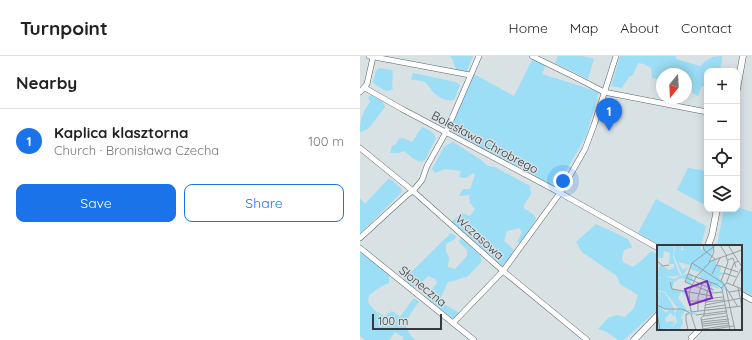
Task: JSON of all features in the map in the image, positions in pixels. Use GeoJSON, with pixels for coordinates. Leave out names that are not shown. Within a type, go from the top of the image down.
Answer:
{"type":"FeatureCollection","features":[{"type":"Feature","properties":{"kind":"street"},"geometry":{"type":"LineString","coordinates":[[360,92],[366,86],[371,56],[470,75]]}},
{"type":"Feature","properties":{"kind":"street"},"geometry":{"type":"LineString","coordinates":[[360,238],[413,191],[422,180],[427,166],[446,132],[479,56]]}},
{"type":"Feature","properties":{"kind":"street"},"geometry":{"type":"LineString","coordinates":[[532,56],[575,76],[604,92],[704,111]]}},
{"type":"Feature","properties":{"kind":"street"},"geometry":{"type":"LineString","coordinates":[[453,323],[504,271],[560,193],[585,149],[594,126],[616,56]]}},
{"type":"Feature","properties":{"kind":"street"},"geometry":{"type":"LineString","coordinates":[[740,72],[743,56]]}},
{"type":"Feature","properties":{"kind":"street"},"geometry":{"type":"LineString","coordinates":[[360,83],[366,86]]}},
{"type":"Feature","properties":{"kind":"street","name":"Bolesława Chrobrego"},"geometry":{"type":"LineString","coordinates":[[366,86],[402,109],[560,193],[657,247]]}},
{"type":"Feature","properties":{"kind":"street","name":"Wczasowa"},"geometry":{"type":"LineString","coordinates":[[360,148],[413,191],[504,271],[587,340]]}},
{"type":"Feature","properties":{"kind":"street"},"geometry":{"type":"LineString","coordinates":[[708,245],[712,235],[716,212]]}},
{"type":"Feature","properties":{"kind":"street","name":"Słoneczna"},"geometry":{"type":"LineString","coordinates":[[360,248],[474,340]]}},
{"type":"Feature","properties":{"kind":"street"},"geometry":{"type":"LineString","coordinates":[[742,295],[752,300]]}},
{"type":"Feature","properties":{"kind":"street"},"geometry":{"type":"LineString","coordinates":[[634,340],[657,316]]}},
{"type":"Feature","properties":{"kind":"street"},"geometry":{"type":"LineString","coordinates":[[691,340],[699,330]]}},
{"type":"Feature","properties":{"kind":"shaded area"},"geometry":{"type":"Polygon","coordinates":[[[450,56],[473,56],[467,71],[459,72],[450,56]]]}},
{"type":"Feature","properties":{"kind":"shaded area"},"geometry":{"type":"Polygon","coordinates":[[[558,56],[583,56],[594,59],[588,79],[555,63],[558,56]]]}},
{"type":"Feature","properties":{"kind":"shaded area"},"geometry":{"type":"Polygon","coordinates":[[[620,56],[676,56],[676,59],[700,66],[712,57],[722,56],[720,68],[704,68],[704,86],[701,87],[698,96],[692,91],[692,68],[656,68],[656,79],[652,78],[651,68],[644,64],[638,63],[633,75],[629,77],[622,88],[611,86],[620,56]]]}},
{"type":"Feature","properties":{"kind":"shaded area"},"geometry":{"type":"Polygon","coordinates":[[[533,58],[546,64],[542,74],[599,92],[586,136],[556,189],[451,131],[450,127],[474,74],[514,96],[533,58]]]}},
{"type":"Feature","properties":{"kind":"shaded area"},"geometry":{"type":"Polygon","coordinates":[[[379,68],[392,70],[393,89],[388,91],[385,90],[373,82],[376,71],[379,68]]]}},
{"type":"Feature","properties":{"kind":"shaded area"},"geometry":{"type":"Polygon","coordinates":[[[413,73],[456,82],[460,85],[454,100],[440,98],[424,82],[419,80],[411,80],[413,73]]]}},
{"type":"Feature","properties":{"kind":"shaded area"},"geometry":{"type":"Polygon","coordinates":[[[371,95],[383,102],[385,107],[369,128],[361,132],[361,119],[370,102],[368,97],[371,95]]]}},
{"type":"Feature","properties":{"kind":"shaded area"},"geometry":{"type":"Polygon","coordinates":[[[422,127],[434,134],[436,138],[425,160],[421,162],[414,159],[404,151],[390,153],[392,146],[396,144],[399,139],[403,138],[412,142],[422,127]]]}},
{"type":"Feature","properties":{"kind":"shaded area"},"geometry":{"type":"Polygon","coordinates":[[[453,142],[488,166],[495,167],[530,186],[531,194],[524,205],[524,208],[534,215],[536,219],[521,243],[517,242],[522,232],[519,228],[507,231],[504,241],[513,249],[513,254],[503,266],[451,222],[462,213],[470,216],[475,209],[470,203],[469,195],[459,196],[463,189],[470,189],[475,175],[473,173],[466,178],[459,177],[461,171],[445,169],[435,173],[432,169],[444,147],[453,142]]]}},
{"type":"Feature","properties":{"kind":"shaded area"},"geometry":{"type":"Polygon","coordinates":[[[688,168],[704,171],[704,204],[677,190],[688,168]]]}},
{"type":"Feature","properties":{"kind":"shaded area"},"geometry":{"type":"Polygon","coordinates":[[[389,178],[401,188],[402,192],[360,234],[360,198],[365,204],[389,178]]]}},
{"type":"Feature","properties":{"kind":"shaded area"},"geometry":{"type":"Polygon","coordinates":[[[656,199],[706,226],[701,245],[659,245],[638,233],[656,199]]]}},
{"type":"Feature","properties":{"kind":"shaded area"},"geometry":{"type":"Polygon","coordinates":[[[740,208],[752,212],[752,296],[742,291],[742,245],[717,245],[723,212],[740,212],[740,208]]]}},
{"type":"Feature","properties":{"kind":"shaded area"},"geometry":{"type":"Polygon","coordinates":[[[596,224],[628,239],[632,247],[624,250],[622,257],[623,262],[633,267],[651,251],[657,254],[657,310],[624,340],[618,340],[607,332],[598,329],[608,318],[617,315],[625,317],[634,308],[638,295],[620,284],[617,276],[582,252],[576,242],[596,224]]]}},
{"type":"Feature","properties":{"kind":"shaded area"},"geometry":{"type":"Polygon","coordinates":[[[451,233],[456,236],[455,239],[446,244],[446,251],[449,258],[448,267],[455,269],[467,256],[467,250],[459,242],[461,238],[480,255],[482,261],[468,276],[448,282],[440,299],[443,304],[459,313],[453,319],[443,313],[426,297],[437,283],[435,279],[428,276],[417,287],[413,288],[404,279],[451,233]]]}},
{"type":"Feature","properties":{"kind":"shaded area"},"geometry":{"type":"Polygon","coordinates":[[[360,252],[389,274],[389,283],[369,295],[368,302],[374,310],[384,316],[392,311],[400,317],[414,298],[419,302],[407,321],[410,335],[415,340],[403,340],[403,337],[395,332],[389,340],[365,340],[360,336],[360,252]]]}},
{"type":"Feature","properties":{"kind":"place","name":"Kaplica klasztorna"},"geometry":{"type":"Point","coordinates":[609,131]}}]}
